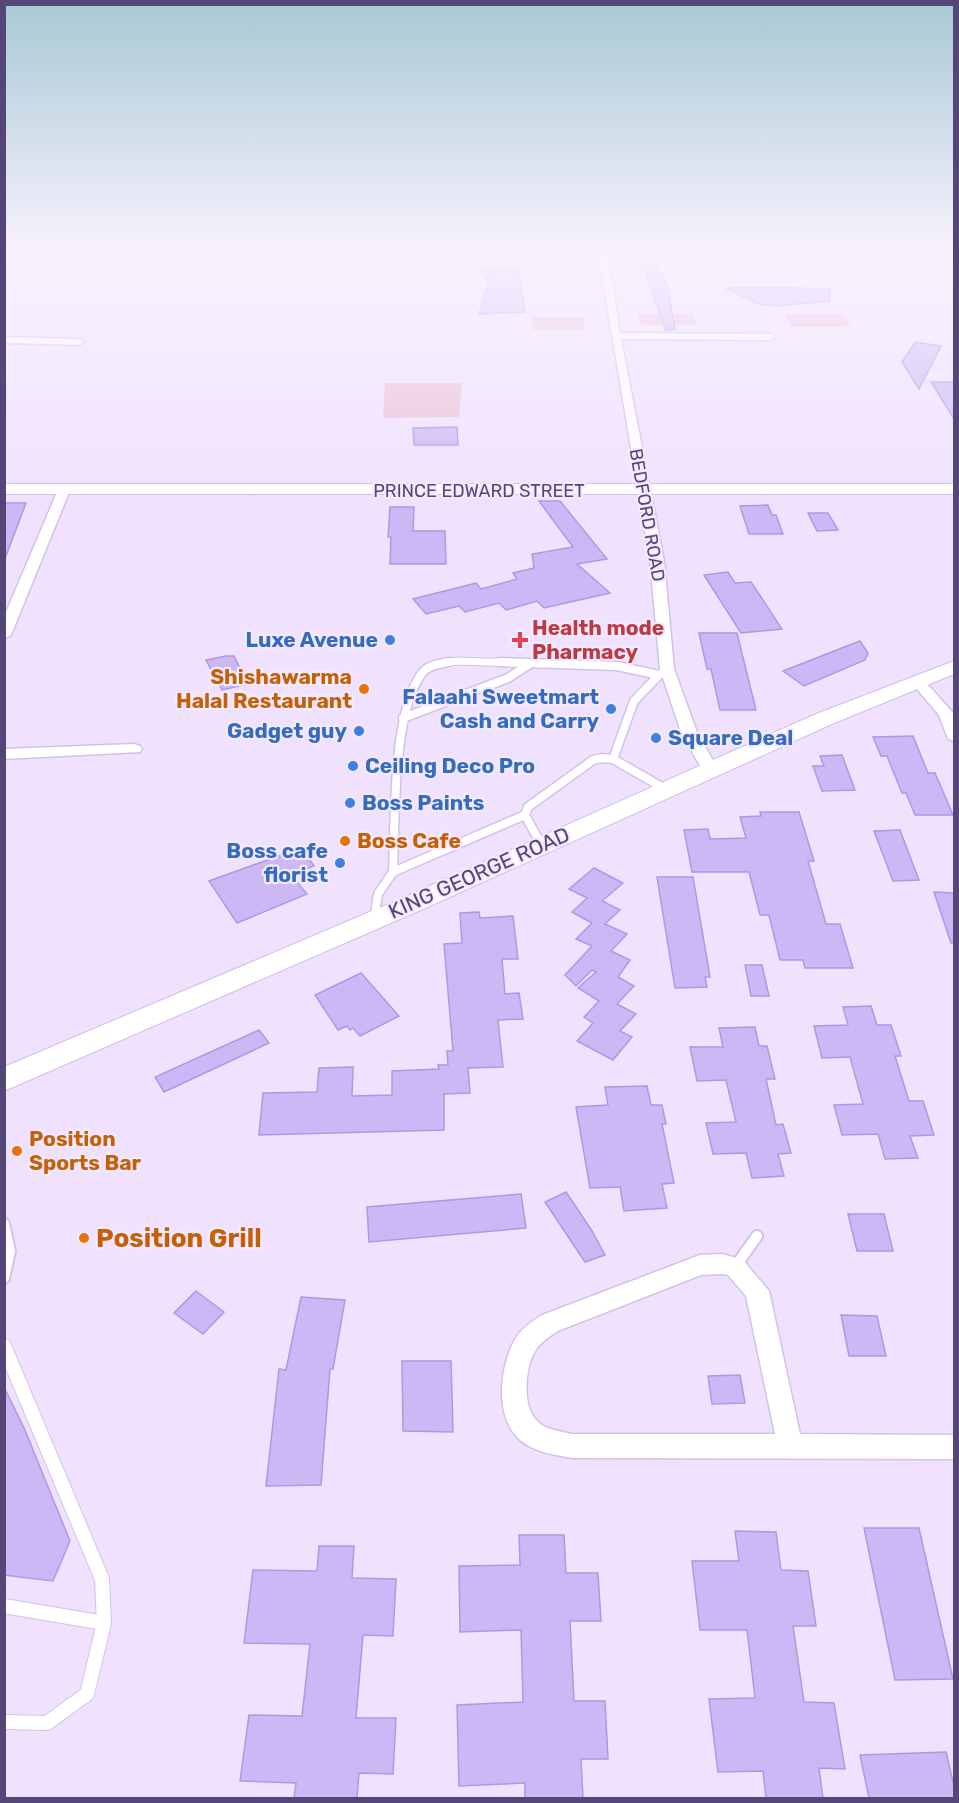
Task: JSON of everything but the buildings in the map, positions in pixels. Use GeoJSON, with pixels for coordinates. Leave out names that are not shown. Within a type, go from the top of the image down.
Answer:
{"type":"FeatureCollection","features":[{"type":"Feature","properties":{"kind":"main road","name":"PRINCE EDWARD STREET"},"geometry":{"type":"LineString","coordinates":[[4,489],[954,489]]}},
{"type":"Feature","properties":{"kind":"main road","name":"KING GEORGE ROAD"},"geometry":{"type":"LineString","coordinates":[[4,1080],[374,920],[916,680],[954,667]]}},
{"type":"Feature","properties":{"kind":"street","name":"BEDFORD ROAD"},"geometry":{"type":"LineString","coordinates":[[616,336],[657,561],[663,672],[690,735],[711,770]]}},
{"type":"Feature","properties":{"kind":"street"},"geometry":{"type":"LineString","coordinates":[[638,336],[771,337]]}},
{"type":"Feature","properties":{"kind":"street"},"geometry":{"type":"LineString","coordinates":[[4,340],[79,342]]}},
{"type":"Feature","properties":{"kind":"street"},"geometry":{"type":"LineString","coordinates":[[4,635],[64,490]]}},
{"type":"Feature","properties":{"kind":"street"},"geometry":{"type":"LineString","coordinates":[[916,680],[946,714],[954,736]]}},
{"type":"Feature","properties":{"kind":"street"},"geometry":{"type":"LineString","coordinates":[[4,754],[134,750]]}},
{"type":"Feature","properties":{"kind":"street"},"geometry":{"type":"LineString","coordinates":[[790,1447],[758,1291],[735,1267],[722,1264],[700,1265],[550,1323],[530,1339],[517,1370],[514,1393],[525,1427],[547,1442],[572,1446],[790,1447],[954,1447]]}},
{"type":"Feature","properties":{"kind":"lane"},"geometry":{"type":"LineString","coordinates":[[393,872],[403,718],[423,671],[437,664],[457,661],[617,666],[663,672]]}},
{"type":"Feature","properties":{"kind":"lane"},"geometry":{"type":"LineString","coordinates":[[403,718],[508,678],[531,664]]}},
{"type":"Feature","properties":{"kind":"lane"},"geometry":{"type":"LineString","coordinates":[[613,759],[634,701],[663,672]]}},
{"type":"Feature","properties":{"kind":"lane"},"geometry":{"type":"LineString","coordinates":[[374,920],[374,904],[381,886],[393,872],[525,815],[528,807],[593,760],[613,759],[667,790]]}},
{"type":"Feature","properties":{"kind":"lane"},"geometry":{"type":"LineString","coordinates":[[525,815],[542,846]]}},
{"type":"Feature","properties":{"kind":"lane"},"geometry":{"type":"LineString","coordinates":[[4,1224],[10,1236],[10,1262],[4,1278]]}},
{"type":"Feature","properties":{"kind":"lane"},"geometry":{"type":"LineString","coordinates":[[735,1267],[757,1236]]}},
{"type":"Feature","properties":{"kind":"lane"},"geometry":{"type":"LineString","coordinates":[[4,1346],[102,1579],[104,1623],[87,1694],[47,1723],[4,1722]]}},
{"type":"Feature","properties":{"kind":"lane"},"geometry":{"type":"LineString","coordinates":[[4,1606],[104,1623]]}},
{"type":"Feature","properties":{"kind":"shaded area"},"geometry":{"type":"Polygon","coordinates":[[[385,383],[462,383],[459,417],[383,418],[385,383]]]}},
{"type":"Feature","properties":{"kind":"place","name":"Luxe Avenue"},"geometry":{"type":"Point","coordinates":[390,640]}},
{"type":"Feature","properties":{"kind":"place","name":"Health mode Pharmacy"},"geometry":{"type":"Point","coordinates":[520,640]}},
{"type":"Feature","properties":{"kind":"place","name":"Shishawarma Halal Restaurant"},"geometry":{"type":"Point","coordinates":[364,689]}},
{"type":"Feature","properties":{"kind":"place","name":"Falaahi Sweetmart Cash and Carry"},"geometry":{"type":"Point","coordinates":[611,709]}},
{"type":"Feature","properties":{"kind":"place","name":"Gadget guy"},"geometry":{"type":"Point","coordinates":[359,731]}},
{"type":"Feature","properties":{"kind":"place","name":"Square Deal"},"geometry":{"type":"Point","coordinates":[656,738]}},
{"type":"Feature","properties":{"kind":"place","name":"Ceiling Deco Pro"},"geometry":{"type":"Point","coordinates":[353,766]}},
{"type":"Feature","properties":{"kind":"place","name":"Boss Paints"},"geometry":{"type":"Point","coordinates":[350,803]}},
{"type":"Feature","properties":{"kind":"place","name":"Boss Cafe"},"geometry":{"type":"Point","coordinates":[345,841]}},
{"type":"Feature","properties":{"kind":"place","name":"Boss cafe florist"},"geometry":{"type":"Point","coordinates":[340,863]}},
{"type":"Feature","properties":{"kind":"place","name":"Position Sports Bar"},"geometry":{"type":"Point","coordinates":[17,1151]}},
{"type":"Feature","properties":{"kind":"place","name":"Position Grill"},"geometry":{"type":"Point","coordinates":[84,1238]}}]}
